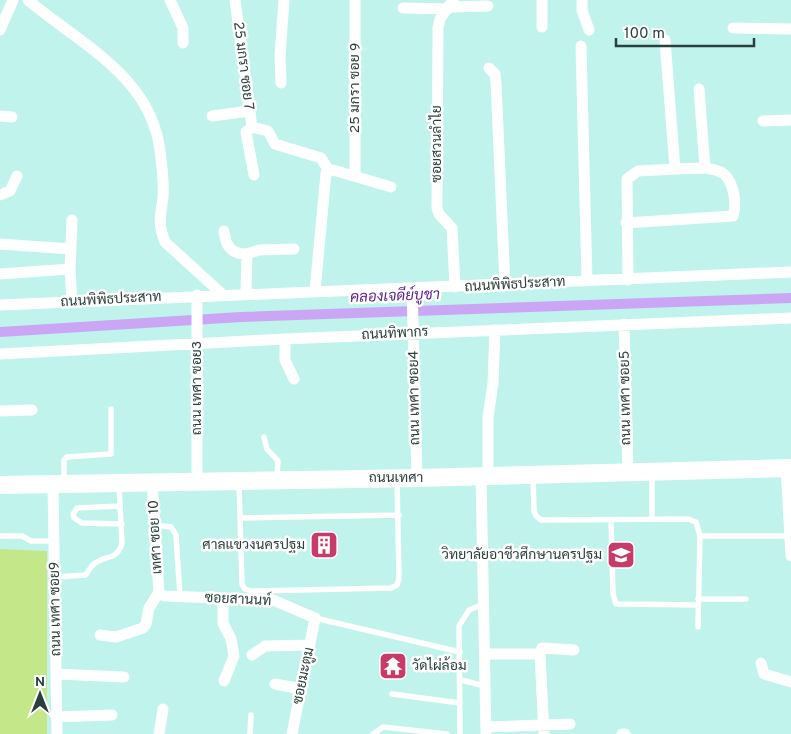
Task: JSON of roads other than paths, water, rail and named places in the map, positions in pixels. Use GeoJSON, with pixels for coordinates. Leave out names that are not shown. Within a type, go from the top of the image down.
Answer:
{"type":"FeatureCollection","features":[{"type":"Feature","properties":{"kind":"main road","name":"ถนนเทศา"},"geometry":{"type":"LineString","coordinates":[[0,485],[532,476],[789,468]]}},
{"type":"Feature","properties":{"kind":"street"},"geometry":{"type":"LineString","coordinates":[[0,30],[13,0]]}},
{"type":"Feature","properties":{"kind":"street"},"geometry":{"type":"LineString","coordinates":[[28,0],[56,24],[100,54],[128,79],[142,100],[160,146],[163,196],[159,219],[165,242],[222,294]]}},
{"type":"Feature","properties":{"kind":"street"},"geometry":{"type":"LineString","coordinates":[[170,0],[183,28],[183,44]]}},
{"type":"Feature","properties":{"kind":"street","name":"25 มกรา ซอย 7"},"geometry":{"type":"LineString","coordinates":[[235,0],[252,127],[268,130],[276,144],[321,158],[329,171]]}},
{"type":"Feature","properties":{"kind":"street"},"geometry":{"type":"LineString","coordinates":[[281,83],[280,56],[284,0]]}},
{"type":"Feature","properties":{"kind":"street","name":"25 มกรา ซอย 9"},"geometry":{"type":"LineString","coordinates":[[355,0],[355,175]]}},
{"type":"Feature","properties":{"kind":"street"},"geometry":{"type":"LineString","coordinates":[[542,0],[542,27]]}},
{"type":"Feature","properties":{"kind":"street"},"geometry":{"type":"LineString","coordinates":[[582,0],[582,10],[589,30]]}},
{"type":"Feature","properties":{"kind":"street"},"geometry":{"type":"LineString","coordinates":[[403,8],[450,5],[488,6]]}},
{"type":"Feature","properties":{"kind":"street","name":"ซอยสวนลำไย"},"geometry":{"type":"LineString","coordinates":[[450,5],[440,19],[438,28],[437,208],[439,214],[452,228],[455,287]]}},
{"type":"Feature","properties":{"kind":"street"},"geometry":{"type":"LineString","coordinates":[[733,28],[791,29]]}},
{"type":"Feature","properties":{"kind":"street"},"geometry":{"type":"LineString","coordinates":[[665,40],[675,169]]}},
{"type":"Feature","properties":{"kind":"street"},"geometry":{"type":"LineString","coordinates":[[582,46],[587,281]]}},
{"type":"Feature","properties":{"kind":"street"},"geometry":{"type":"LineString","coordinates":[[489,68],[495,74],[496,83],[505,285]]}},
{"type":"Feature","properties":{"kind":"street"},"geometry":{"type":"LineString","coordinates":[[699,90],[705,168]]}},
{"type":"Feature","properties":{"kind":"street"},"geometry":{"type":"LineString","coordinates":[[212,116],[249,111]]}},
{"type":"Feature","properties":{"kind":"street"},"geometry":{"type":"LineString","coordinates":[[0,116],[12,117]]}},
{"type":"Feature","properties":{"kind":"street"},"geometry":{"type":"LineString","coordinates":[[763,121],[791,120]]}},
{"type":"Feature","properties":{"kind":"street"},"geometry":{"type":"LineString","coordinates":[[252,127],[246,132],[254,175]]}},
{"type":"Feature","properties":{"kind":"street"},"geometry":{"type":"LineString","coordinates":[[626,223],[733,216],[735,204],[728,179],[723,173],[705,168],[638,171],[629,176],[626,185],[626,223],[628,280]]}},
{"type":"Feature","properties":{"kind":"street"},"geometry":{"type":"LineString","coordinates":[[316,290],[325,176],[329,171],[355,175],[391,187]]}},
{"type":"Feature","properties":{"kind":"street"},"geometry":{"type":"LineString","coordinates":[[0,195],[10,191],[17,176]]}},
{"type":"Feature","properties":{"kind":"street"},"geometry":{"type":"LineString","coordinates":[[72,220],[70,268],[72,302]]}},
{"type":"Feature","properties":{"kind":"street"},"geometry":{"type":"LineString","coordinates":[[224,231],[226,243],[231,250],[239,254],[247,254],[259,250],[294,249]]}},
{"type":"Feature","properties":{"kind":"street"},"geometry":{"type":"LineString","coordinates":[[0,244],[71,249]]}},
{"type":"Feature","properties":{"kind":"street"},"geometry":{"type":"LineString","coordinates":[[246,293],[247,254]]}},
{"type":"Feature","properties":{"kind":"street"},"geometry":{"type":"LineString","coordinates":[[0,274],[70,268]]}},
{"type":"Feature","properties":{"kind":"street","name":"ถนนพิพิธประสาท"},"geometry":{"type":"LineString","coordinates":[[0,306],[197,299],[222,294],[316,290],[412,292],[455,287],[791,272]]}},
{"type":"Feature","properties":{"kind":"street","name":"ถนน เทศา ซอย4"},"geometry":{"type":"LineString","coordinates":[[412,292],[417,478]]}},
{"type":"Feature","properties":{"kind":"street","name":"ถนน เทศา ซอย3"},"geometry":{"type":"LineString","coordinates":[[197,299],[197,481]]}},
{"type":"Feature","properties":{"kind":"street","name":"ถนนทิพากร"},"geometry":{"type":"LineString","coordinates":[[0,354],[197,338],[285,339],[414,329],[495,330],[791,318]]}},
{"type":"Feature","properties":{"kind":"street","name":"ถนน เทศา ซอย5"},"geometry":{"type":"LineString","coordinates":[[624,324],[628,473]]}},
{"type":"Feature","properties":{"kind":"street"},"geometry":{"type":"LineString","coordinates":[[495,330],[493,384],[488,416],[485,476],[484,604],[486,730],[544,729],[570,724]]}},
{"type":"Feature","properties":{"kind":"street"},"geometry":{"type":"LineString","coordinates":[[285,339],[286,364],[294,379]]}},
{"type":"Feature","properties":{"kind":"street"},"geometry":{"type":"LineString","coordinates":[[0,411],[32,410]]}},
{"type":"Feature","properties":{"kind":"street"},"geometry":{"type":"LineString","coordinates":[[789,468],[789,536],[791,556]]}},
{"type":"Feature","properties":{"kind":"street","name":"เทศา ซอย 10"},"geometry":{"type":"LineString","coordinates":[[152,482],[156,525],[158,592]]}},
{"type":"Feature","properties":{"kind":"street","name":"ถนน เทศา ซอย9"},"geometry":{"type":"LineString","coordinates":[[57,734],[55,541],[59,484]]}},
{"type":"Feature","properties":{"kind":"street"},"geometry":{"type":"LineString","coordinates":[[100,635],[116,638],[143,628],[147,620],[149,608],[158,592]]}},
{"type":"Feature","properties":{"kind":"street","name":"ซอยสานนท์"},"geometry":{"type":"LineString","coordinates":[[158,592],[164,596],[223,600],[273,600],[316,618]]}},
{"type":"Feature","properties":{"kind":"street"},"geometry":{"type":"LineString","coordinates":[[223,600],[223,623],[231,639],[234,656],[224,681]]}},
{"type":"Feature","properties":{"kind":"street","name":"ซอยมะตูม"},"geometry":{"type":"LineString","coordinates":[[292,734],[316,618]]}},
{"type":"Feature","properties":{"kind":"street"},"geometry":{"type":"LineString","coordinates":[[252,655],[265,646],[310,645]]}},
{"type":"Feature","properties":{"kind":"street"},"geometry":{"type":"LineString","coordinates":[[544,729],[540,654],[542,648],[574,650]]}},
{"type":"Feature","properties":{"kind":"street"},"geometry":{"type":"LineString","coordinates":[[485,654],[540,654]]}},
{"type":"Feature","properties":{"kind":"street"},"geometry":{"type":"LineString","coordinates":[[761,662],[764,674],[791,682]]}},
{"type":"Feature","properties":{"kind":"street"},"geometry":{"type":"LineString","coordinates":[[56,674],[124,677]]}},
{"type":"Feature","properties":{"kind":"street"},"geometry":{"type":"LineString","coordinates":[[275,684],[301,689]]}},
{"type":"Feature","properties":{"kind":"street"},"geometry":{"type":"LineString","coordinates":[[159,734],[163,709]]}},
{"type":"Feature","properties":{"kind":"street"},"geometry":{"type":"LineString","coordinates":[[56,717],[112,715]]}},
{"type":"Feature","properties":{"kind":"lane"},"geometry":{"type":"LineString","coordinates":[[59,484],[64,460],[67,457],[111,454],[111,408]]}},
{"type":"Feature","properties":{"kind":"lane"},"geometry":{"type":"LineString","coordinates":[[264,437],[268,449],[278,460],[277,480]]}},
{"type":"Feature","properties":{"kind":"lane"},"geometry":{"type":"LineString","coordinates":[[652,472],[652,519]]}},
{"type":"Feature","properties":{"kind":"lane"},"geometry":{"type":"LineString","coordinates":[[532,476],[536,516],[541,520],[688,519],[696,522],[700,536],[698,627]]}},
{"type":"Feature","properties":{"kind":"lane"},"geometry":{"type":"LineString","coordinates":[[239,480],[242,584],[245,589],[260,591],[391,588],[397,585],[399,578],[399,515],[397,477]]}},
{"type":"Feature","properties":{"kind":"lane"},"geometry":{"type":"LineString","coordinates":[[56,577],[85,575],[93,564],[120,552],[122,524],[119,483]]}},
{"type":"Feature","properties":{"kind":"lane"},"geometry":{"type":"LineString","coordinates":[[120,506],[85,506],[77,508],[73,514],[74,518],[82,524],[122,524]]}},
{"type":"Feature","properties":{"kind":"lane"},"geometry":{"type":"LineString","coordinates":[[240,518],[399,515]]}},
{"type":"Feature","properties":{"kind":"lane"},"geometry":{"type":"LineString","coordinates":[[611,520],[613,600],[616,604],[746,599]]}},
{"type":"Feature","properties":{"kind":"lane"},"geometry":{"type":"LineString","coordinates":[[156,525],[171,527],[176,535],[180,597]]}},
{"type":"Feature","properties":{"kind":"lane"},"geometry":{"type":"LineString","coordinates":[[0,536],[22,536],[31,541],[55,541]]}},
{"type":"Feature","properties":{"kind":"lane"},"geometry":{"type":"LineString","coordinates":[[700,536],[789,536]]}},
{"type":"Feature","properties":{"kind":"lane"},"geometry":{"type":"LineString","coordinates":[[460,734],[459,626],[469,610],[484,604]]}},
{"type":"Feature","properties":{"kind":"lane"},"geometry":{"type":"LineString","coordinates":[[316,618],[460,652]]}},
{"type":"Feature","properties":{"kind":"lane"},"geometry":{"type":"LineString","coordinates":[[460,680],[486,686]]}},
{"type":"Feature","properties":{"kind":"lane"},"geometry":{"type":"LineString","coordinates":[[392,694],[460,703]]}},
{"type":"Feature","properties":{"kind":"lane"},"geometry":{"type":"LineString","coordinates":[[250,734],[251,715]]}},
{"type":"Feature","properties":{"kind":"lane"},"geometry":{"type":"LineString","coordinates":[[373,734],[384,727],[447,734]]}},
{"type":"Feature","properties":{"kind":"waterway","name":"คลองเจดีย์บูชา"},"geometry":{"type":"LineString","coordinates":[[0,332],[241,317],[791,298]]}},
{"type":"Feature","properties":{"kind":"place","name":"ศาลแขวงนครปฐม"},"geometry":{"type":"Point","coordinates":[324,545]}},
{"type":"Feature","properties":{"kind":"place","name":"วิทยาลัยอาชีวศึกษานครปฐม"},"geometry":{"type":"Point","coordinates":[621,555]}},
{"type":"Feature","properties":{"kind":"place","name":"วัดไผ่ล้อม"},"geometry":{"type":"Point","coordinates":[393,666]}}]}
